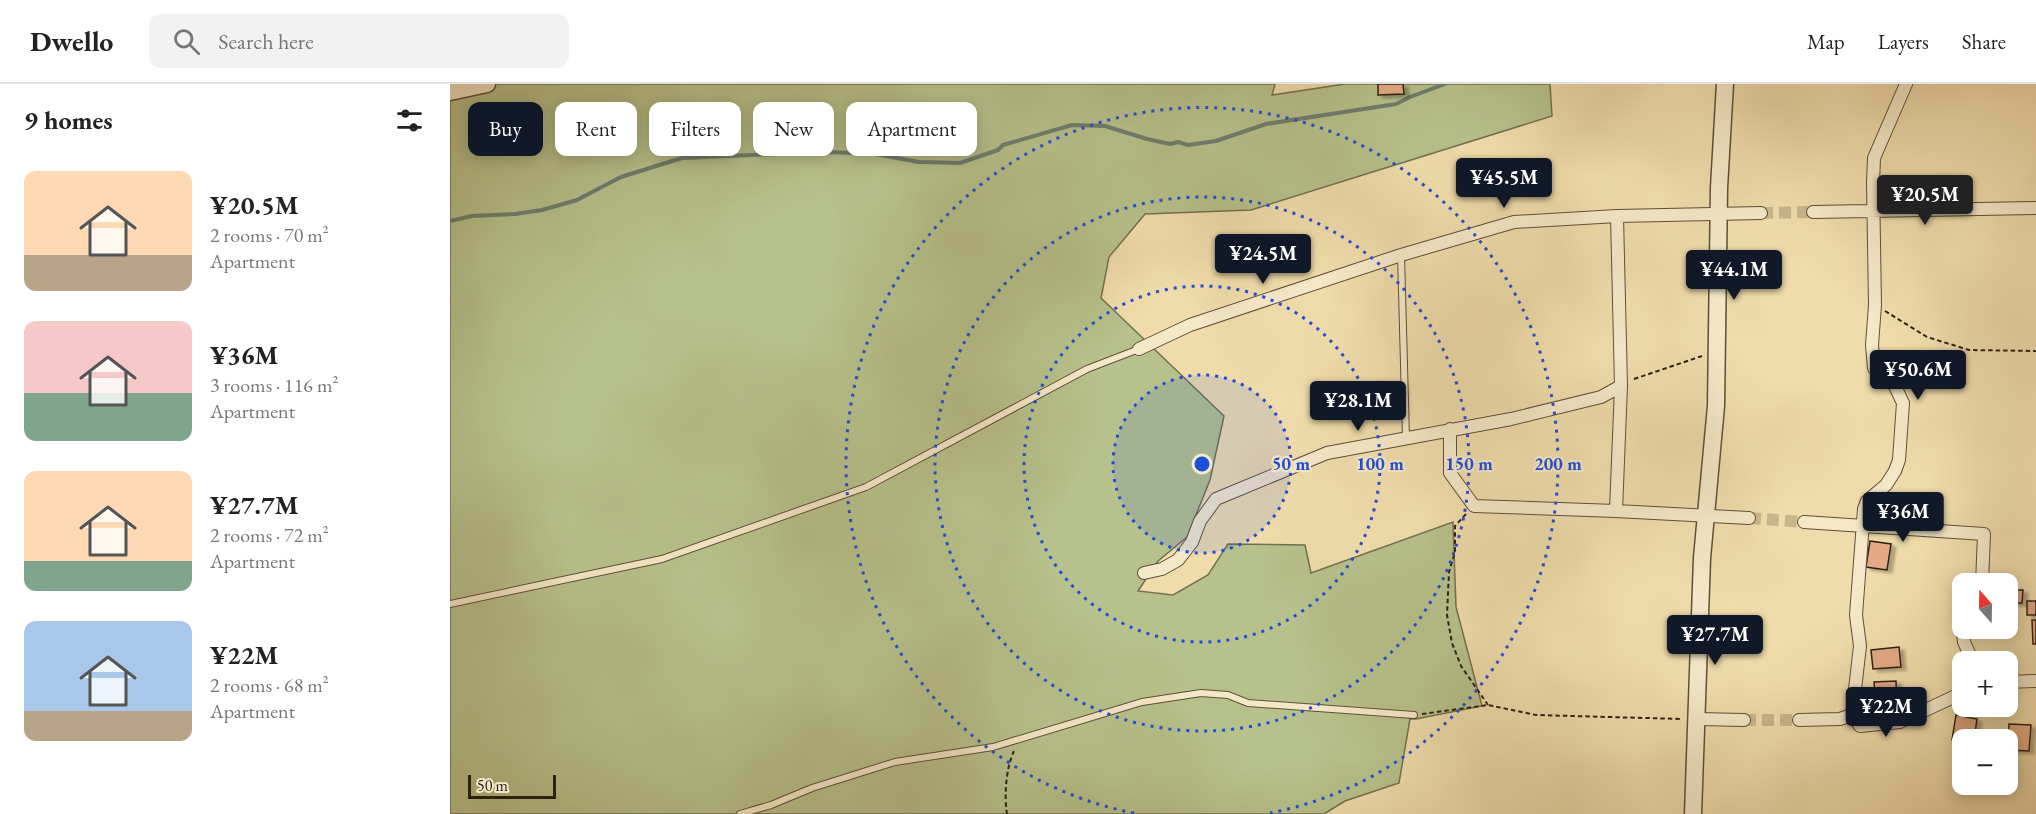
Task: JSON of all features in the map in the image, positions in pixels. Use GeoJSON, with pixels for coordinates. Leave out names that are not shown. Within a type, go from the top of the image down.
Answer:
{"type":"FeatureCollection","features":[{"type":"Feature","properties":{"kind":"street"},"geometry":{"type":"LineString","coordinates":[[450,92],[487,84]]}},
{"type":"Feature","properties":{"kind":"street"},"geometry":{"type":"LineString","coordinates":[[1693,814],[1698,635],[1716,414],[1718,214],[1725,84]]}},
{"type":"Feature","properties":{"kind":"street"},"geometry":{"type":"LineString","coordinates":[[1906,84],[1875,158],[1873,212],[1875,305],[1872,345],[1875,368],[1894,384],[1903,403],[1897,466],[1886,485],[1868,501],[1864,509],[1856,615],[1860,646],[1852,715],[1860,726],[1900,722],[1952,698]]}},
{"type":"Feature","properties":{"kind":"street"},"geometry":{"type":"LineString","coordinates":[[1813,212],[2036,208]]}},
{"type":"Feature","properties":{"kind":"street"},"geometry":{"type":"LineString","coordinates":[[1139,349],[1190,325],[1401,255],[1514,222],[1617,216],[1761,213]]}},
{"type":"Feature","properties":{"kind":"street"},"geometry":{"type":"LineString","coordinates":[[1616,511],[1621,386],[1617,216]]}},
{"type":"Feature","properties":{"kind":"street"},"geometry":{"type":"LineString","coordinates":[[1144,573],[1162,569],[1178,560],[1192,542],[1200,521],[1216,499],[1327,453],[1511,419],[1601,397],[1621,386]]}},
{"type":"Feature","properties":{"kind":"street"},"geometry":{"type":"LineString","coordinates":[[1450,429],[1449,473],[1474,506],[1749,518]]}},
{"type":"Feature","properties":{"kind":"street"},"geometry":{"type":"LineString","coordinates":[[1804,522],[1984,534],[1982,573]]}},
{"type":"Feature","properties":{"kind":"street"},"geometry":{"type":"LineString","coordinates":[[2018,682],[2036,681]]}},
{"type":"Feature","properties":{"kind":"street"},"geometry":{"type":"LineString","coordinates":[[1799,720],[1840,719],[1852,715]]}},
{"type":"Feature","properties":{"kind":"street"},"geometry":{"type":"LineString","coordinates":[[1697,719],[1744,720]]}},
{"type":"Feature","properties":{"kind":"lane"},"geometry":{"type":"LineString","coordinates":[[1401,255],[1406,438]]}},
{"type":"Feature","properties":{"kind":"lane"},"geometry":{"type":"LineString","coordinates":[[450,604],[662,559],[866,487],[1087,369],[1139,349]]}},
{"type":"Feature","properties":{"kind":"lane"},"geometry":{"type":"LineString","coordinates":[[740,814],[895,762],[993,747],[1142,702],[1201,693],[1228,695],[1248,703],[1414,716]]}},
{"type":"Feature","properties":{"kind":"path"},"geometry":{"type":"LineString","coordinates":[[1875,305],[1927,337],[1969,350],[2036,351]]}},
{"type":"Feature","properties":{"kind":"path"},"geometry":{"type":"LineString","coordinates":[[1621,386],[1632,380],[1717,351]]}},
{"type":"Feature","properties":{"kind":"path"},"geometry":{"type":"LineString","coordinates":[[1474,506],[1455,526],[1455,552],[1449,572],[1447,615],[1452,643],[1461,666],[1488,705]]}},
{"type":"Feature","properties":{"kind":"path"},"geometry":{"type":"LineString","coordinates":[[1414,716],[1488,705],[1536,715],[1697,719]]}},
{"type":"Feature","properties":{"kind":"path"},"geometry":{"type":"LineString","coordinates":[[1007,814],[1005,803],[1010,759],[1021,738]]}},
{"type":"Feature","properties":{"kind":"green space"},"geometry":{"type":"Polygon","coordinates":[[[450,84],[1275,84],[1272,95],[1345,84],[1550,84],[1552,116],[1251,210],[1145,214],[1109,257],[1101,298],[1224,416],[1210,480],[1187,537],[1158,561],[1138,591],[1173,595],[1208,575],[1228,544],[1305,545],[1311,573],[1453,522],[1456,607],[1482,706],[1410,719],[1399,783],[1345,801],[1324,814],[450,814],[450,84]]]}},
{"type":"Feature","properties":{"kind":"building"},"geometry":{"type":"Polygon","coordinates":[[[1378,84],[1403,84],[1404,94],[1378,95],[1378,84]]]}},
{"type":"Feature","properties":{"kind":"building"},"geometry":{"type":"Polygon","coordinates":[[[1870,541],[1891,544],[1887,570],[1866,567],[1870,541]]]}},
{"type":"Feature","properties":{"kind":"building"},"geometry":{"type":"Polygon","coordinates":[[[2018,590],[2023,590],[2022,603],[2018,603],[2018,590]]]}},
{"type":"Feature","properties":{"kind":"building"},"geometry":{"type":"Polygon","coordinates":[[[2027,601],[2036,601],[2036,615],[2027,615],[2027,601]]]}},
{"type":"Feature","properties":{"kind":"building"},"geometry":{"type":"Polygon","coordinates":[[[2032,620],[2036,620],[2036,644],[2033,644],[2032,620]]]}},
{"type":"Feature","properties":{"kind":"building"},"geometry":{"type":"Polygon","coordinates":[[[1899,647],[1901,667],[1873,669],[1871,650],[1899,647]]]}},
{"type":"Feature","properties":{"kind":"building"},"geometry":{"type":"Polygon","coordinates":[[[1896,681],[1897,707],[1876,708],[1874,682],[1896,681]]]}},
{"type":"Feature","properties":{"kind":"building"},"geometry":{"type":"Polygon","coordinates":[[[1956,717],[1977,719],[1976,729],[1954,729],[1956,717]]]}},
{"type":"Feature","properties":{"kind":"building"},"geometry":{"type":"Polygon","coordinates":[[[2009,724],[2031,725],[2029,751],[2018,750],[2018,729],[2009,729],[2009,724]]]}},
{"type":"Feature","properties":{"kind":"waterway"},"geometry":{"type":"LineString","coordinates":[[450,221],[472,216],[542,210],[577,200],[621,177],[682,158],[827,152],[875,154],[919,162],[960,163],[998,150],[1003,145],[1072,125],[1105,126],[1147,139],[1188,145],[1216,141],[1266,124],[1396,104],[1445,84]]}},
{"type":"Feature","properties":{"kind":"tunnel"},"geometry":{"type":"LineString","coordinates":[[1761,213],[1813,212]]}},
{"type":"Feature","properties":{"kind":"tunnel"},"geometry":{"type":"LineString","coordinates":[[1749,518],[1804,522]]}},
{"type":"Feature","properties":{"kind":"tunnel"},"geometry":{"type":"LineString","coordinates":[[1744,720],[1799,720]]}}]}
